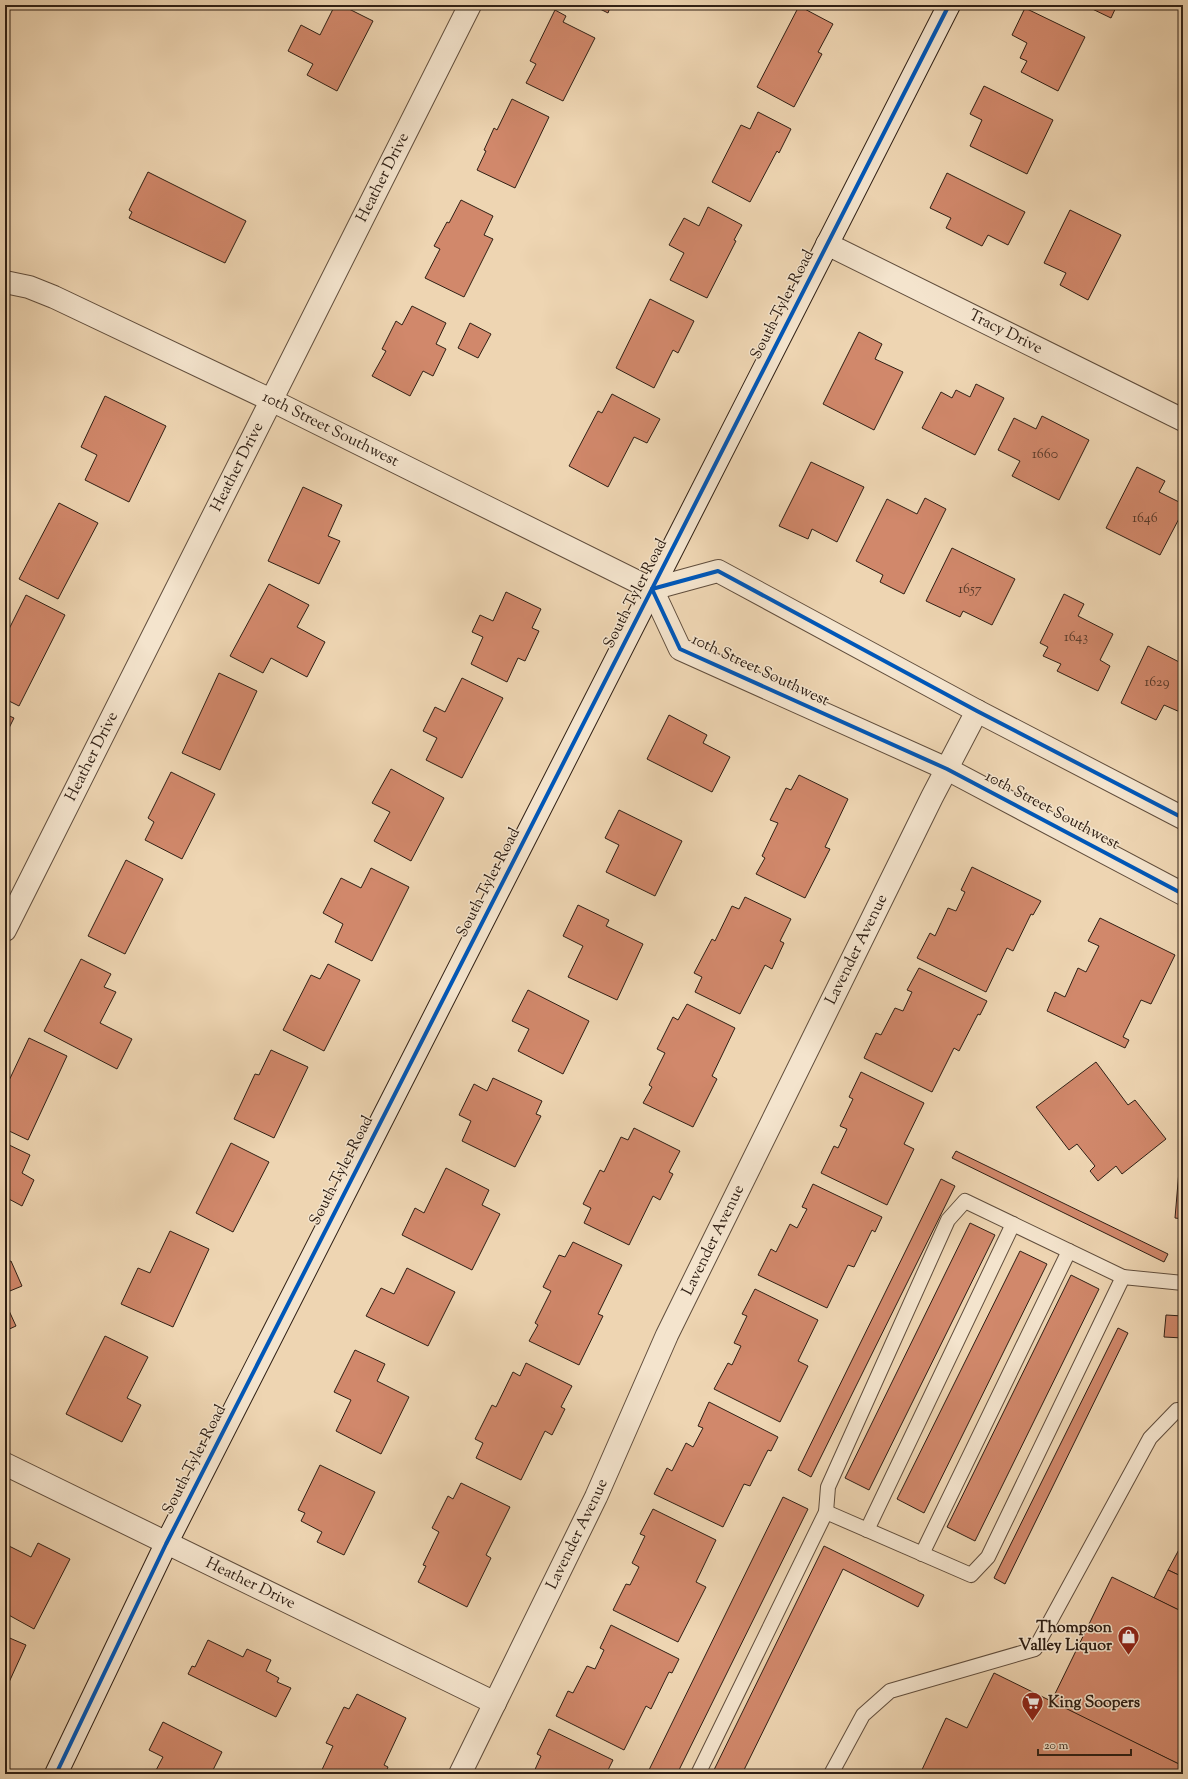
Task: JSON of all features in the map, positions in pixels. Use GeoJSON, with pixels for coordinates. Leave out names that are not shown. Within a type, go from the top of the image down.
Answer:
{"type":"FeatureCollection","features":[{"type":"Feature","properties":{"kind":"street","name":"Heather Drive"},"geometry":{"type":"LineString","coordinates":[[5,930],[470,5]]}},
{"type":"Feature","properties":{"kind":"street","name":"South Tyler Road"},"geometry":{"type":"LineString","coordinates":[[56,1774],[166,1544],[949,5]]}},
{"type":"Feature","properties":{"kind":"street","name":"Tracy Drive"},"geometry":{"type":"LineString","coordinates":[[827,244],[1183,420]]}},
{"type":"Feature","properties":{"kind":"street","name":"10th Street Southwest"},"geometry":{"type":"LineString","coordinates":[[5,282],[29,287],[54,297],[271,400],[652,589],[680,649],[947,770],[1183,894]]}},
{"type":"Feature","properties":{"kind":"street"},"geometry":{"type":"LineString","coordinates":[[652,589],[718,571],[978,711],[1183,818]]}},
{"type":"Feature","properties":{"kind":"street","name":"Lavender Avenue"},"geometry":{"type":"LineString","coordinates":[[460,1774],[596,1497],[667,1335],[932,797],[978,711]]}},
{"type":"Feature","properties":{"kind":"street","name":"Heather Drive"},"geometry":{"type":"LineString","coordinates":[[5,1464],[495,1704]]}},
{"type":"Feature","properties":{"kind":"lane"},"geometry":{"type":"LineString","coordinates":[[698,1774],[826,1512],[828,1487],[948,1220],[965,1201],[1123,1277],[1183,1283]]}},
{"type":"Feature","properties":{"kind":"lane"},"geometry":{"type":"LineString","coordinates":[[867,1530],[1013,1224]]}},
{"type":"Feature","properties":{"kind":"lane"},"geometry":{"type":"LineString","coordinates":[[922,1554],[1068,1251]]}},
{"type":"Feature","properties":{"kind":"lane"},"geometry":{"type":"LineString","coordinates":[[826,1512],[971,1575],[988,1557],[1123,1277]]}},
{"type":"Feature","properties":{"kind":"lane"},"geometry":{"type":"LineString","coordinates":[[831,1774],[863,1715],[890,1691],[1035,1649],[1150,1438],[1178,1410],[1183,1410]]}},
{"type":"Feature","properties":{"kind":"building"},"geometry":{"type":"Polygon","coordinates":[[[335,5],[341,5],[373,21],[337,91],[307,75],[313,64],[288,51],[301,25],[320,35],[335,5]]]}},
{"type":"Feature","properties":{"kind":"building"},"geometry":{"type":"Polygon","coordinates":[[[592,5],[611,5],[608,13],[592,5]]]}},
{"type":"Feature","properties":{"kind":"building"},"geometry":{"type":"Polygon","coordinates":[[[1084,5],[1117,5],[1111,18],[1084,5]]]}},
{"type":"Feature","properties":{"kind":"building"},"geometry":{"type":"Polygon","coordinates":[[[799,6],[833,24],[818,52],[822,54],[794,107],[757,87],[799,6]]]}},
{"type":"Feature","properties":{"kind":"building"},"geometry":{"type":"Polygon","coordinates":[[[1025,8],[1085,37],[1058,91],[1021,72],[1027,61],[1020,58],[1027,43],[1012,35],[1025,8]]]}},
{"type":"Feature","properties":{"kind":"building"},"geometry":{"type":"Polygon","coordinates":[[[555,10],[566,16],[563,22],[595,38],[563,101],[526,83],[536,64],[530,61],[555,10]]]}},
{"type":"Feature","properties":{"kind":"building"},"geometry":{"type":"Polygon","coordinates":[[[984,86],[1053,120],[1027,174],[970,146],[982,120],[970,114],[984,86]]]}},
{"type":"Feature","properties":{"kind":"building"},"geometry":{"type":"Polygon","coordinates":[[[512,99],[549,117],[515,188],[477,170],[486,151],[484,150],[494,128],[497,130],[512,99]]]}},
{"type":"Feature","properties":{"kind":"building"},"geometry":{"type":"Polygon","coordinates":[[[758,112],[791,129],[779,153],[777,151],[750,202],[712,182],[741,125],[750,129],[758,112]]]}},
{"type":"Feature","properties":{"kind":"building"},"geometry":{"type":"Polygon","coordinates":[[[148,172],[246,221],[225,263],[129,218],[132,212],[129,210],[148,172]]]}},
{"type":"Feature","properties":{"kind":"building"},"geometry":{"type":"Polygon","coordinates":[[[947,173],[1025,212],[1008,245],[988,235],[982,246],[946,228],[951,218],[930,208],[947,173]]]}},
{"type":"Feature","properties":{"kind":"building"},"geometry":{"type":"Polygon","coordinates":[[[461,200],[493,216],[484,235],[493,239],[464,297],[425,278],[440,249],[434,246],[447,222],[449,223],[461,200]]]}},
{"type":"Feature","properties":{"kind":"building"},"geometry":{"type":"Polygon","coordinates":[[[708,207],[742,225],[734,240],[736,241],[707,298],[670,280],[684,253],[669,245],[684,218],[699,226],[708,207]]]}},
{"type":"Feature","properties":{"kind":"building"},"geometry":{"type":"Polygon","coordinates":[[[1070,210],[1121,235],[1088,300],[1060,285],[1066,273],[1044,263],[1070,210]]]}},
{"type":"Feature","properties":{"kind":"building"},"geometry":{"type":"Polygon","coordinates":[[[650,299],[694,321],[678,353],[673,350],[654,388],[616,368],[650,299]]]}},
{"type":"Feature","properties":{"kind":"building"},"geometry":{"type":"Polygon","coordinates":[[[412,306],[446,323],[436,344],[446,349],[433,376],[423,371],[410,396],[372,376],[386,351],[382,349],[396,321],[402,325],[412,306]]]}},
{"type":"Feature","properties":{"kind":"building"},"geometry":{"type":"Polygon","coordinates":[[[470,323],[491,334],[478,358],[458,348],[470,323]]]}},
{"type":"Feature","properties":{"kind":"building"},"geometry":{"type":"Polygon","coordinates":[[[859,332],[882,344],[875,359],[903,372],[874,430],[823,404],[859,332]]]}},
{"type":"Feature","properties":{"kind":"building"},"geometry":{"type":"Polygon","coordinates":[[[976,384],[1004,398],[975,455],[922,428],[941,392],[952,398],[956,390],[970,397],[976,384]]]}},
{"type":"Feature","properties":{"kind":"building"},"geometry":{"type":"Polygon","coordinates":[[[612,394],[660,419],[647,443],[634,437],[608,487],[569,466],[598,411],[602,413],[612,394]]]}},
{"type":"Feature","properties":{"kind":"building"},"geometry":{"type":"Polygon","coordinates":[[[105,396],[166,426],[129,502],[85,480],[97,455],[81,447],[105,396]]]}},
{"type":"Feature","properties":{"kind":"building"},"geometry":{"type":"Polygon","coordinates":[[[1042,416],[1089,440],[1059,500],[1012,476],[1020,461],[998,450],[1014,418],[1036,429],[1042,416]]]}},
{"type":"Feature","properties":{"kind":"building"},"geometry":{"type":"Polygon","coordinates":[[[811,462],[864,487],[837,542],[812,529],[808,539],[779,526],[811,462]]]}},
{"type":"Feature","properties":{"kind":"building"},"geometry":{"type":"Polygon","coordinates":[[[1137,467],[1165,481],[1159,492],[1183,504],[1183,511],[1160,555],[1106,528],[1137,467]]]}},
{"type":"Feature","properties":{"kind":"building"},"geometry":{"type":"Polygon","coordinates":[[[303,487],[342,505],[328,536],[340,541],[319,584],[268,561],[303,487]]]}},
{"type":"Feature","properties":{"kind":"building"},"geometry":{"type":"Polygon","coordinates":[[[925,498],[946,509],[904,594],[880,582],[883,575],[856,561],[887,499],[917,514],[925,498]]]}},
{"type":"Feature","properties":{"kind":"building"},"geometry":{"type":"Polygon","coordinates":[[[59,503],[98,523],[58,599],[19,579],[59,503]]]}},
{"type":"Feature","properties":{"kind":"building"},"geometry":{"type":"Polygon","coordinates":[[[952,548],[1015,579],[992,625],[963,611],[960,617],[926,601],[952,548]]]}},
{"type":"Feature","properties":{"kind":"building"},"geometry":{"type":"Polygon","coordinates":[[[269,584],[309,605],[297,627],[325,642],[307,677],[271,658],[263,673],[230,656],[269,584]]]}},
{"type":"Feature","properties":{"kind":"building"},"geometry":{"type":"Polygon","coordinates":[[[506,592],[541,609],[532,628],[539,631],[525,661],[518,658],[507,682],[471,664],[483,637],[472,632],[480,615],[493,621],[506,592]]]}},
{"type":"Feature","properties":{"kind":"building"},"geometry":{"type":"Polygon","coordinates":[[[1064,594],[1084,604],[1078,616],[1113,634],[1100,660],[1110,666],[1098,691],[1057,671],[1061,664],[1043,656],[1048,647],[1040,643],[1064,594]]]}},
{"type":"Feature","properties":{"kind":"building"},"geometry":{"type":"Polygon","coordinates":[[[26,595],[65,615],[19,706],[5,699],[5,637],[26,595]]]}},
{"type":"Feature","properties":{"kind":"building"},"geometry":{"type":"Polygon","coordinates":[[[1148,646],[1183,664],[1183,705],[1180,712],[1164,705],[1156,720],[1121,703],[1148,646]]]}},
{"type":"Feature","properties":{"kind":"building"},"geometry":{"type":"Polygon","coordinates":[[[219,673],[257,691],[220,770],[182,753],[219,673]]]}},
{"type":"Feature","properties":{"kind":"building"},"geometry":{"type":"Polygon","coordinates":[[[462,678],[503,698],[462,778],[426,760],[437,738],[423,731],[435,707],[445,712],[462,678]]]}},
{"type":"Feature","properties":{"kind":"building"},"geometry":{"type":"Polygon","coordinates":[[[5,714],[14,718],[5,736],[5,714]]]}},
{"type":"Feature","properties":{"kind":"building"},"geometry":{"type":"Polygon","coordinates":[[[669,715],[707,735],[703,743],[730,757],[712,792],[647,759],[669,715]]]}},
{"type":"Feature","properties":{"kind":"building"},"geometry":{"type":"Polygon","coordinates":[[[391,769],[444,798],[411,861],[374,841],[390,812],[372,803],[391,769]]]}},
{"type":"Feature","properties":{"kind":"building"},"geometry":{"type":"Polygon","coordinates":[[[171,772],[215,794],[182,859],[145,840],[154,822],[148,818],[171,772]]]}},
{"type":"Feature","properties":{"kind":"building"},"geometry":{"type":"Polygon","coordinates":[[[799,775],[848,799],[825,847],[830,849],[805,898],[756,874],[765,858],[762,856],[778,823],[770,820],[786,788],[791,790],[799,775]]]}},
{"type":"Feature","properties":{"kind":"building"},"geometry":{"type":"Polygon","coordinates":[[[619,810],[682,841],[655,896],[606,872],[619,845],[605,838],[619,810]]]}},
{"type":"Feature","properties":{"kind":"building"},"geometry":{"type":"Polygon","coordinates":[[[126,860],[163,879],[125,954],[88,936],[126,860]]]}},
{"type":"Feature","properties":{"kind":"building"},"geometry":{"type":"Polygon","coordinates":[[[972,867],[1041,901],[1033,915],[1031,914],[1013,951],[1007,948],[986,992],[917,958],[930,933],[935,936],[948,908],[956,911],[965,892],[961,890],[972,867]]]}},
{"type":"Feature","properties":{"kind":"building"},"geometry":{"type":"Polygon","coordinates":[[[371,868],[409,887],[372,961],[335,942],[343,924],[323,913],[341,878],[361,888],[371,868]]]}},
{"type":"Feature","properties":{"kind":"building"},"geometry":{"type":"Polygon","coordinates":[[[745,897],[791,919],[780,941],[784,943],[772,969],[765,965],[740,1014],[695,992],[702,977],[694,973],[712,939],[715,941],[732,906],[739,909],[745,897]]]}},
{"type":"Feature","properties":{"kind":"building"},"geometry":{"type":"Polygon","coordinates":[[[578,905],[609,920],[606,926],[643,944],[617,1000],[568,977],[583,946],[563,936],[578,905]]]}},
{"type":"Feature","properties":{"kind":"building"},"geometry":{"type":"Polygon","coordinates":[[[1100,918],[1175,955],[1151,1004],[1141,1000],[1123,1037],[1129,1040],[1125,1048],[1047,1011],[1055,992],[1065,997],[1078,968],[1086,972],[1099,946],[1088,941],[1100,918]]]}},
{"type":"Feature","properties":{"kind":"building"},"geometry":{"type":"Polygon","coordinates":[[[81,959],[111,974],[104,987],[116,992],[100,1023],[132,1039],[117,1069],[44,1031],[81,959]]]}},
{"type":"Feature","properties":{"kind":"building"},"geometry":{"type":"Polygon","coordinates":[[[328,964],[360,980],[324,1051],[283,1030],[311,975],[320,979],[328,964]]]}},
{"type":"Feature","properties":{"kind":"building"},"geometry":{"type":"Polygon","coordinates":[[[919,968],[987,1001],[980,1015],[978,1014],[959,1051],[954,1048],[932,1092],[864,1058],[876,1033],[881,1035],[895,1008],[903,1011],[912,992],[907,990],[919,968]]]}},
{"type":"Feature","properties":{"kind":"building"},"geometry":{"type":"Polygon","coordinates":[[[528,990],[589,1021],[563,1074],[518,1051],[529,1029],[512,1021],[528,990]]]}},
{"type":"Feature","properties":{"kind":"building"},"geometry":{"type":"Polygon","coordinates":[[[687,1004],[735,1028],[712,1076],[717,1079],[693,1127],[643,1103],[652,1087],[649,1085],[665,1053],[657,1049],[673,1017],[678,1020],[687,1004]]]}},
{"type":"Feature","properties":{"kind":"building"},"geometry":{"type":"Polygon","coordinates":[[[29,1038],[67,1056],[28,1140],[5,1129],[5,1089],[29,1038]]]}},
{"type":"Feature","properties":{"kind":"building"},"geometry":{"type":"Polygon","coordinates":[[[271,1050],[308,1067],[274,1138],[234,1119],[255,1074],[259,1075],[271,1050]]]}},
{"type":"Feature","properties":{"kind":"building"},"geometry":{"type":"Polygon","coordinates":[[[1096,1062],[1128,1105],[1135,1100],[1166,1139],[1122,1174],[1116,1166],[1098,1181],[1090,1171],[1095,1166],[1077,1144],[1069,1150],[1036,1107],[1096,1062]]]}},
{"type":"Feature","properties":{"kind":"building"},"geometry":{"type":"Polygon","coordinates":[[[861,1072],[924,1103],[904,1144],[914,1149],[887,1205],[821,1173],[834,1146],[838,1148],[847,1129],[840,1126],[853,1099],[849,1097],[861,1072]]]}},
{"type":"Feature","properties":{"kind":"building"},"geometry":{"type":"Polygon","coordinates":[[[493,1078],[542,1101],[536,1114],[541,1116],[515,1167],[462,1141],[471,1121],[459,1115],[474,1084],[487,1091],[493,1078]]]}},
{"type":"Feature","properties":{"kind":"building"},"geometry":{"type":"Polygon","coordinates":[[[634,1128],[680,1151],[669,1172],[673,1174],[660,1200],[653,1196],[629,1245],[584,1223],[591,1208],[583,1204],[600,1170],[604,1172],[621,1137],[628,1140],[634,1128]]]}},
{"type":"Feature","properties":{"kind":"building"},"geometry":{"type":"Polygon","coordinates":[[[5,1143],[30,1155],[22,1173],[34,1180],[22,1206],[7,1198],[5,1202],[5,1143]]]}},
{"type":"Feature","properties":{"kind":"building"},"geometry":{"type":"Polygon","coordinates":[[[231,1143],[269,1162],[233,1232],[196,1213],[231,1143]]]}},
{"type":"Feature","properties":{"kind":"building"},"geometry":{"type":"Polygon","coordinates":[[[1181,1147],[1183,1147],[1183,1219],[1175,1218],[1181,1147]]]}},
{"type":"Feature","properties":{"kind":"building"},"geometry":{"type":"Polygon","coordinates":[[[956,1151],[1168,1254],[1164,1262],[952,1158],[956,1151]]]}},
{"type":"Feature","properties":{"kind":"building"},"geometry":{"type":"Polygon","coordinates":[[[446,1168],[489,1190],[482,1205],[500,1214],[472,1270],[402,1235],[415,1208],[424,1213],[446,1168]]]}},
{"type":"Feature","properties":{"kind":"building"},"geometry":{"type":"Polygon","coordinates":[[[941,1179],[955,1186],[811,1477],[798,1470],[941,1179]]]}},
{"type":"Feature","properties":{"kind":"building"},"geometry":{"type":"Polygon","coordinates":[[[813,1184],[882,1217],[875,1232],[872,1230],[854,1267],[848,1265],[827,1308],[758,1275],[771,1249],[776,1252],[790,1224],[797,1228],[807,1209],[802,1207],[813,1184]]]}},
{"type":"Feature","properties":{"kind":"building"},"geometry":{"type":"Polygon","coordinates":[[[970,1223],[995,1235],[869,1490],[845,1478],[970,1223]]]}},
{"type":"Feature","properties":{"kind":"building"},"geometry":{"type":"Polygon","coordinates":[[[170,1231],[209,1249],[173,1327],[121,1304],[138,1268],[150,1273],[170,1231]]]}},
{"type":"Feature","properties":{"kind":"building"},"geometry":{"type":"Polygon","coordinates":[[[573,1242],[622,1265],[598,1314],[603,1316],[579,1365],[529,1341],[538,1325],[535,1323],[551,1291],[543,1287],[559,1255],[565,1257],[573,1242]]]}},
{"type":"Feature","properties":{"kind":"building"},"geometry":{"type":"Polygon","coordinates":[[[1020,1251],[1047,1264],[924,1513],[897,1499],[1020,1251]]]}},
{"type":"Feature","properties":{"kind":"building"},"geometry":{"type":"Polygon","coordinates":[[[11,1261],[22,1286],[5,1293],[5,1263],[11,1261]]]}},
{"type":"Feature","properties":{"kind":"building"},"geometry":{"type":"Polygon","coordinates":[[[407,1268],[455,1292],[428,1346],[366,1316],[381,1288],[394,1294],[407,1268]]]}},
{"type":"Feature","properties":{"kind":"building"},"geometry":{"type":"Polygon","coordinates":[[[1071,1275],[1099,1289],[975,1541],[947,1527],[1071,1275]]]}},
{"type":"Feature","properties":{"kind":"building"},"geometry":{"type":"Polygon","coordinates":[[[755,1289],[818,1320],[798,1361],[808,1366],[780,1422],[714,1389],[728,1363],[732,1365],[741,1346],[734,1343],[747,1316],[742,1314],[755,1289]]]}},
{"type":"Feature","properties":{"kind":"building"},"geometry":{"type":"Polygon","coordinates":[[[5,1302],[16,1326],[5,1331],[5,1302]]]}},
{"type":"Feature","properties":{"kind":"building"},"geometry":{"type":"Polygon","coordinates":[[[1166,1315],[1183,1316],[1183,1338],[1164,1337],[1166,1315]]]}},
{"type":"Feature","properties":{"kind":"building"},"geometry":{"type":"Polygon","coordinates":[[[1118,1328],[1128,1333],[1005,1584],[994,1578],[1118,1328]]]}},
{"type":"Feature","properties":{"kind":"building"},"geometry":{"type":"Polygon","coordinates":[[[105,1336],[148,1357],[127,1398],[141,1405],[122,1442],[66,1414],[105,1336]]]}},
{"type":"Feature","properties":{"kind":"building"},"geometry":{"type":"Polygon","coordinates":[[[355,1350],[385,1364],[377,1381],[409,1397],[381,1454],[336,1431],[351,1400],[334,1392],[355,1350]]]}},
{"type":"Feature","properties":{"kind":"building"},"geometry":{"type":"Polygon","coordinates":[[[526,1363],[572,1386],[561,1407],[565,1409],[552,1435],[545,1431],[521,1480],[476,1458],[483,1443],[475,1439],[492,1405],[496,1407],[513,1372],[520,1376],[526,1363]]]}},
{"type":"Feature","properties":{"kind":"building"},"geometry":{"type":"Polygon","coordinates":[[[709,1402],[778,1437],[771,1451],[768,1450],[750,1486],[744,1484],[723,1527],[654,1494],[667,1468],[672,1471],[686,1443],[693,1447],[703,1428],[698,1426],[709,1402]]]}},
{"type":"Feature","properties":{"kind":"building"},"geometry":{"type":"Polygon","coordinates":[[[320,1465],[375,1492],[344,1555],[317,1542],[322,1532],[301,1521],[305,1513],[298,1510],[320,1465]]]}},
{"type":"Feature","properties":{"kind":"building"},"geometry":{"type":"Polygon","coordinates":[[[461,1483],[510,1507],[486,1555],[491,1558],[467,1607],[418,1582],[426,1566],[423,1565],[439,1532],[432,1528],[448,1496],[453,1499],[461,1483]]]}},
{"type":"Feature","properties":{"kind":"building"},"geometry":{"type":"Polygon","coordinates":[[[783,1497],[808,1509],[677,1774],[647,1774],[783,1497]]]}},
{"type":"Feature","properties":{"kind":"building"},"geometry":{"type":"Polygon","coordinates":[[[653,1509],[716,1540],[696,1582],[706,1587],[678,1642],[613,1610],[626,1584],[630,1585],[639,1567],[632,1563],[645,1536],[640,1534],[653,1509]]]}},
{"type":"Feature","properties":{"kind":"building"},"geometry":{"type":"Polygon","coordinates":[[[1183,1542],[1183,1577],[1168,1570],[1183,1542]]]}},
{"type":"Feature","properties":{"kind":"building"},"geometry":{"type":"Polygon","coordinates":[[[38,1543],[70,1559],[34,1629],[5,1613],[5,1607],[9,1598],[5,1596],[5,1544],[31,1557],[38,1543]]]}},
{"type":"Feature","properties":{"kind":"building"},"geometry":{"type":"Polygon","coordinates":[[[824,1546],[924,1595],[918,1607],[843,1569],[742,1774],[712,1774],[824,1546]]]}},
{"type":"Feature","properties":{"kind":"building"},"geometry":{"type":"Polygon","coordinates":[[[1168,1570],[1183,1577],[1183,1612],[1154,1598],[1168,1570]]]}},
{"type":"Feature","properties":{"kind":"building","name":"Thompson Valley Liquor"},"geometry":{"type":"Polygon","coordinates":[[[1112,1577],[1183,1612],[1183,1766],[1051,1702],[1112,1577]]]}},
{"type":"Feature","properties":{"kind":"building"},"geometry":{"type":"Polygon","coordinates":[[[611,1625],[679,1659],[672,1673],[669,1672],[651,1709],[646,1706],[624,1750],[556,1716],[568,1691],[573,1693],[587,1666],[595,1669],[604,1650],[600,1648],[611,1625]]]}},
{"type":"Feature","properties":{"kind":"building"},"geometry":{"type":"Polygon","coordinates":[[[5,1636],[26,1645],[5,1691],[5,1636]]]}},
{"type":"Feature","properties":{"kind":"building"},"geometry":{"type":"Polygon","coordinates":[[[208,1640],[243,1657],[247,1649],[271,1660],[266,1671],[279,1678],[277,1682],[291,1688],[276,1717],[188,1674],[192,1666],[195,1667],[208,1640]]]}},
{"type":"Feature","properties":{"kind":"building","name":"King Soopers"},"geometry":{"type":"Polygon","coordinates":[[[994,1673],[1183,1766],[1183,1774],[920,1774],[946,1718],[967,1728],[994,1673]]]}},
{"type":"Feature","properties":{"kind":"building"},"geometry":{"type":"Polygon","coordinates":[[[357,1694],[406,1718],[384,1765],[388,1767],[385,1774],[320,1774],[333,1746],[326,1743],[344,1707],[349,1709],[357,1694]]]}},
{"type":"Feature","properties":{"kind":"building"},"geometry":{"type":"Polygon","coordinates":[[[163,1722],[222,1752],[211,1774],[154,1774],[163,1757],[149,1750],[163,1722]]]}},
{"type":"Feature","properties":{"kind":"building"},"geometry":{"type":"Polygon","coordinates":[[[549,1729],[613,1760],[606,1774],[533,1774],[541,1756],[537,1754],[549,1729]]]}},
{"type":"Feature","properties":{"kind":"cycle path"},"geometry":{"type":"LineString","coordinates":[[56,1774],[166,1544],[949,5]]}},
{"type":"Feature","properties":{"kind":"cycle path"},"geometry":{"type":"LineString","coordinates":[[652,589],[718,571],[977,711],[1183,818]]}},
{"type":"Feature","properties":{"kind":"cycle path"},"geometry":{"type":"LineString","coordinates":[[652,589],[680,649],[947,769],[1183,894]]}},
{"type":"Feature","properties":{"kind":"place","name":"Thompson Valley Liquor"},"geometry":{"type":"Point","coordinates":[1128,1656]}},
{"type":"Feature","properties":{"kind":"place","name":"King Soopers"},"geometry":{"type":"Point","coordinates":[1032,1722]}}]}
